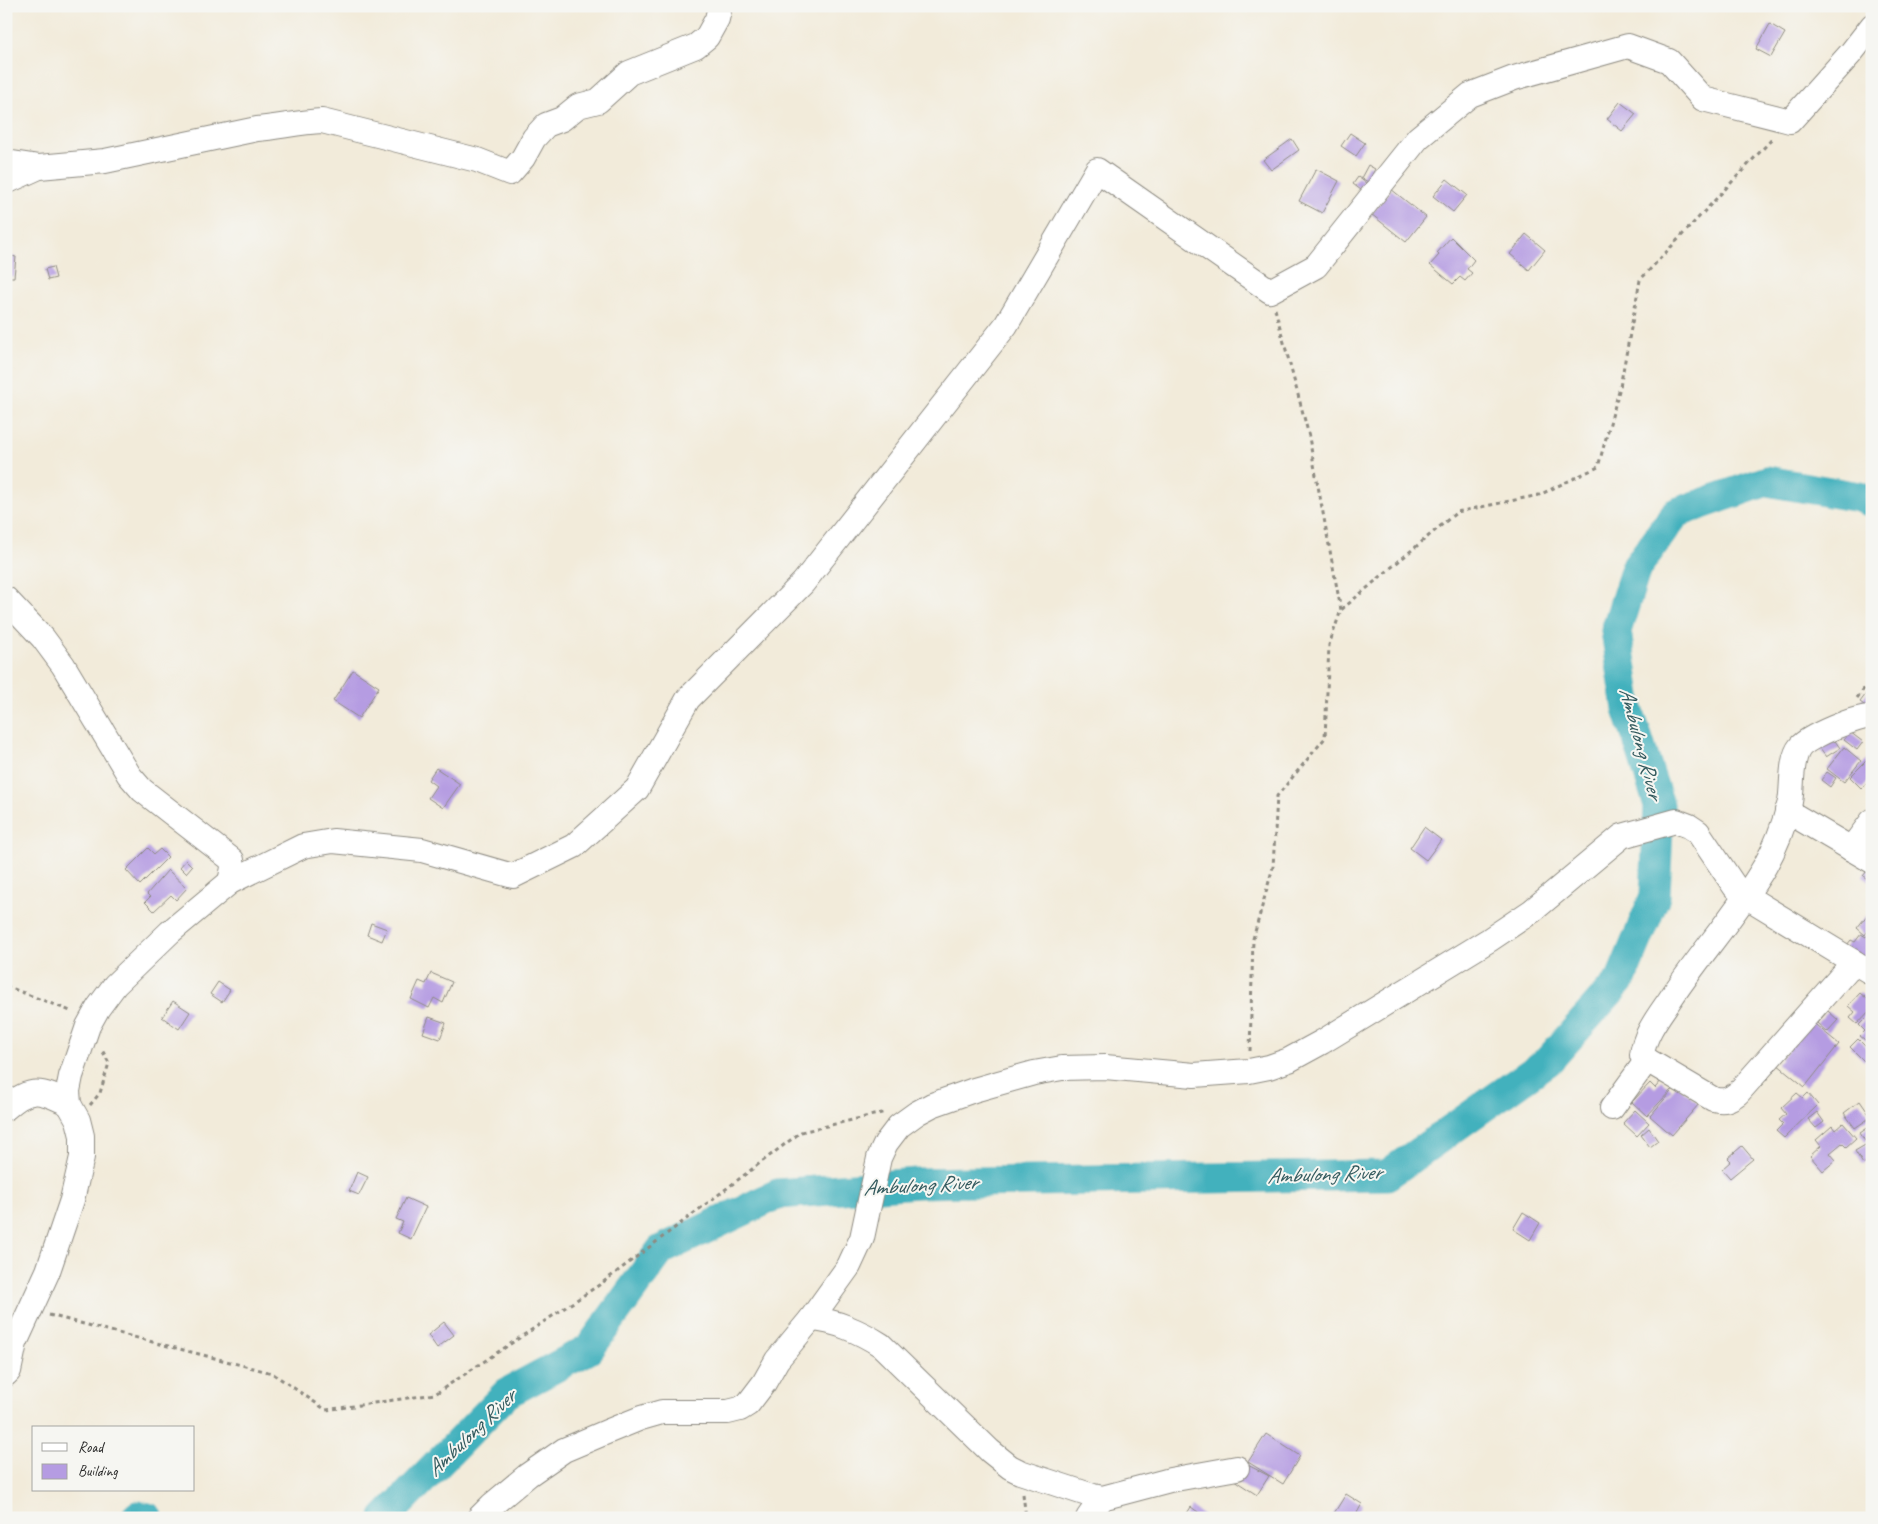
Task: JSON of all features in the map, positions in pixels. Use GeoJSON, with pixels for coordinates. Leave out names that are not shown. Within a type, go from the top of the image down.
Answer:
{"type":"FeatureCollection","features":[{"type":"Feature","properties":{"kind":"street"},"geometry":{"type":"LineString","coordinates":[[6,162],[39,167],[105,161],[257,129],[301,122],[322,122],[477,160],[510,173],[523,158],[534,138],[546,125],[562,119],[578,106],[598,101],[629,73],[696,46],[708,37],[717,19],[720,6]]}},
{"type":"Feature","properties":{"kind":"street"},"geometry":{"type":"LineString","coordinates":[[6,1374],[9,1371],[15,1342],[48,1271],[72,1200],[82,1157],[82,1136],[78,1120],[69,1104],[68,1091],[71,1076],[88,1026],[98,1008],[115,985],[163,938],[230,882],[303,846],[333,841],[422,850],[514,876],[574,846],[637,789],[688,699],[803,582],[1006,325],[1097,170],[1270,291],[1316,266],[1418,138],[1470,95],[1514,78],[1628,46],[1669,61],[1703,99],[1790,121],[1851,53],[1872,26]]}},
{"type":"Feature","properties":{"kind":"street"},"geometry":{"type":"LineString","coordinates":[[6,182],[39,167]]}},
{"type":"Feature","properties":{"kind":"street"},"geometry":{"type":"LineString","coordinates":[[6,599],[44,638],[63,665],[129,775],[142,790],[232,860],[233,868],[230,882]]}},
{"type":"Feature","properties":{"kind":"street"},"geometry":{"type":"LineString","coordinates":[[479,1518],[492,1504],[528,1475],[564,1450],[609,1430],[662,1412],[728,1412],[740,1409],[748,1404],[764,1383],[776,1360],[811,1319],[827,1294],[849,1266],[862,1238],[879,1158],[886,1142],[899,1126],[917,1113],[964,1093],[1034,1073],[1062,1068],[1086,1066],[1194,1075],[1249,1071],[1276,1065],[1322,1042],[1489,940],[1532,911],[1622,836],[1676,821],[1690,826],[1698,832],[1735,887],[1747,897],[1863,967],[1730,1099],[1722,1102],[1713,1099],[1647,1060],[1642,1055],[1643,1045],[1688,972],[1747,897],[1776,845],[1787,812],[1794,759],[1800,746],[1838,725],[1862,717],[1872,717]]}},
{"type":"Feature","properties":{"kind":"street"},"geometry":{"type":"LineString","coordinates":[[1787,812],[1872,861]]}},
{"type":"Feature","properties":{"kind":"street"},"geometry":{"type":"LineString","coordinates":[[1851,849],[1872,821]]}},
{"type":"Feature","properties":{"kind":"street"},"geometry":{"type":"LineString","coordinates":[[1612,1108],[1647,1060]]}},
{"type":"Feature","properties":{"kind":"street"},"geometry":{"type":"LineString","coordinates":[[6,1108],[29,1093],[41,1092],[69,1104]]}},
{"type":"Feature","properties":{"kind":"street"},"geometry":{"type":"LineString","coordinates":[[811,1319],[831,1323],[859,1333],[881,1344],[990,1451],[1010,1467],[1029,1475],[1102,1498],[1170,1480],[1238,1468]]}},
{"type":"Feature","properties":{"kind":"street"},"geometry":{"type":"LineString","coordinates":[[1088,1518],[1102,1498]]}},
{"type":"Feature","properties":{"kind":"path"},"geometry":{"type":"LineString","coordinates":[[1341,610],[1457,512],[1539,495],[1598,467],[1620,387],[1640,280],[1790,121]]}},
{"type":"Feature","properties":{"kind":"path"},"geometry":{"type":"LineString","coordinates":[[1249,1071],[1253,939],[1273,867],[1277,796],[1325,738],[1329,645],[1341,610],[1308,432],[1270,291]]}},
{"type":"Feature","properties":{"kind":"path"},"geometry":{"type":"LineString","coordinates":[[31,1310],[272,1373],[326,1410],[435,1394],[602,1283],[801,1132],[881,1112],[917,1113]]}},
{"type":"Feature","properties":{"kind":"building"},"geometry":{"type":"Polygon","coordinates":[[[1770,24],[1785,33],[1771,57],[1756,49],[1770,24]]]}},
{"type":"Feature","properties":{"kind":"building"},"geometry":{"type":"Polygon","coordinates":[[[1620,102],[1636,114],[1622,131],[1607,119],[1620,102]]]}},
{"type":"Feature","properties":{"kind":"building"},"geometry":{"type":"Polygon","coordinates":[[[1350,133],[1365,143],[1356,156],[1341,146],[1350,133]]]}},
{"type":"Feature","properties":{"kind":"building"},"geometry":{"type":"Polygon","coordinates":[[[1292,139],[1299,150],[1271,170],[1263,160],[1292,139]]]}},
{"type":"Feature","properties":{"kind":"building"},"geometry":{"type":"Polygon","coordinates":[[[1368,165],[1375,169],[1368,182],[1361,178],[1368,165]]]}},
{"type":"Feature","properties":{"kind":"building"},"geometry":{"type":"Polygon","coordinates":[[[1316,169],[1339,181],[1322,213],[1299,201],[1316,169]]]}},
{"type":"Feature","properties":{"kind":"building"},"geometry":{"type":"Polygon","coordinates":[[[1358,177],[1366,183],[1361,190],[1353,184],[1358,177]]]}},
{"type":"Feature","properties":{"kind":"building"},"geometry":{"type":"Polygon","coordinates":[[[1447,179],[1467,195],[1453,212],[1433,196],[1447,179]]]}},
{"type":"Feature","properties":{"kind":"building"},"geometry":{"type":"Polygon","coordinates":[[[1391,189],[1426,217],[1406,242],[1371,214],[1391,189]]]}},
{"type":"Feature","properties":{"kind":"building"},"geometry":{"type":"Polygon","coordinates":[[[1526,234],[1545,250],[1529,270],[1510,254],[1526,234]]]}},
{"type":"Feature","properties":{"kind":"building"},"geometry":{"type":"Polygon","coordinates":[[[1451,237],[1474,260],[1467,269],[1472,273],[1465,281],[1460,277],[1453,284],[1430,265],[1439,255],[1437,253],[1451,237]]]}},
{"type":"Feature","properties":{"kind":"building"},"geometry":{"type":"Polygon","coordinates":[[[6,255],[16,257],[14,277],[6,277],[6,255]]]}},
{"type":"Feature","properties":{"kind":"building"},"geometry":{"type":"Polygon","coordinates":[[[53,267],[56,278],[48,280],[45,269],[53,267]]]}},
{"type":"Feature","properties":{"kind":"building"},"geometry":{"type":"Polygon","coordinates":[[[353,670],[379,687],[359,718],[333,701],[353,670]]]}},
{"type":"Feature","properties":{"kind":"building"},"geometry":{"type":"Polygon","coordinates":[[[1872,686],[1872,701],[1867,707],[1860,702],[1872,686]]]}},
{"type":"Feature","properties":{"kind":"building"},"geometry":{"type":"Polygon","coordinates":[[[1850,732],[1863,742],[1857,750],[1844,740],[1850,732]]]}},
{"type":"Feature","properties":{"kind":"building"},"geometry":{"type":"Polygon","coordinates":[[[1831,735],[1840,748],[1826,757],[1817,745],[1831,735]]]}},
{"type":"Feature","properties":{"kind":"building"},"geometry":{"type":"Polygon","coordinates":[[[1844,747],[1861,761],[1844,782],[1827,769],[1844,747]]]}},
{"type":"Feature","properties":{"kind":"building"},"geometry":{"type":"Polygon","coordinates":[[[1867,760],[1872,765],[1872,778],[1862,789],[1850,777],[1867,760]]]}},
{"type":"Feature","properties":{"kind":"building"},"geometry":{"type":"Polygon","coordinates":[[[436,768],[460,784],[443,808],[428,798],[436,786],[428,780],[436,768]]]}},
{"type":"Feature","properties":{"kind":"building"},"geometry":{"type":"Polygon","coordinates":[[[1827,772],[1836,778],[1830,787],[1821,780],[1827,772]]]}},
{"type":"Feature","properties":{"kind":"building"},"geometry":{"type":"Polygon","coordinates":[[[1424,827],[1441,840],[1426,860],[1410,848],[1424,827]]]}},
{"type":"Feature","properties":{"kind":"building"},"geometry":{"type":"Polygon","coordinates":[[[148,848],[154,854],[160,849],[168,857],[140,885],[126,870],[148,848]]]}},
{"type":"Feature","properties":{"kind":"building"},"geometry":{"type":"Polygon","coordinates":[[[186,860],[192,866],[186,873],[180,867],[186,860]]]}},
{"type":"Feature","properties":{"kind":"building"},"geometry":{"type":"Polygon","coordinates":[[[1872,867],[1872,882],[1863,876],[1872,867]]]}},
{"type":"Feature","properties":{"kind":"building"},"geometry":{"type":"Polygon","coordinates":[[[168,870],[187,888],[176,900],[171,895],[154,911],[145,902],[150,897],[147,894],[168,870]]]}},
{"type":"Feature","properties":{"kind":"building"},"geometry":{"type":"Polygon","coordinates":[[[1868,914],[1872,917],[1872,930],[1870,928],[1865,935],[1857,928],[1868,914]]]}},
{"type":"Feature","properties":{"kind":"building"},"geometry":{"type":"Polygon","coordinates":[[[371,923],[387,929],[382,941],[367,935],[371,923]]]}},
{"type":"Feature","properties":{"kind":"building"},"geometry":{"type":"Polygon","coordinates":[[[1871,931],[1872,963],[1843,950],[1851,940],[1855,942],[1861,934],[1866,937],[1871,931]]]}},
{"type":"Feature","properties":{"kind":"building"},"geometry":{"type":"Polygon","coordinates":[[[431,973],[452,982],[443,1003],[434,998],[429,1008],[411,999],[419,981],[426,984],[431,973]]]}},
{"type":"Feature","properties":{"kind":"building"},"geometry":{"type":"Polygon","coordinates":[[[218,982],[230,990],[222,1002],[210,994],[218,982]]]}},
{"type":"Feature","properties":{"kind":"building"},"geometry":{"type":"Polygon","coordinates":[[[1860,993],[1872,1003],[1872,1008],[1857,1024],[1850,1018],[1855,1012],[1848,1006],[1860,993]]]}},
{"type":"Feature","properties":{"kind":"building"},"geometry":{"type":"Polygon","coordinates":[[[173,1001],[190,1012],[179,1029],[162,1017],[173,1001]]]}},
{"type":"Feature","properties":{"kind":"building"},"geometry":{"type":"Polygon","coordinates":[[[1828,1011],[1838,1020],[1827,1032],[1817,1023],[1828,1011]]]}},
{"type":"Feature","properties":{"kind":"building"},"geometry":{"type":"Polygon","coordinates":[[[1872,1012],[1872,1040],[1869,1043],[1860,1036],[1865,1031],[1859,1025],[1872,1012]]]}},
{"type":"Feature","properties":{"kind":"building"},"geometry":{"type":"Polygon","coordinates":[[[429,1017],[446,1023],[440,1039],[423,1033],[429,1017]]]}},
{"type":"Feature","properties":{"kind":"building"},"geometry":{"type":"Polygon","coordinates":[[[1811,1021],[1839,1044],[1805,1087],[1777,1064],[1811,1021]]]}},
{"type":"Feature","properties":{"kind":"building"},"geometry":{"type":"Polygon","coordinates":[[[1858,1039],[1872,1053],[1864,1061],[1850,1047],[1858,1039]]]}},
{"type":"Feature","properties":{"kind":"building"},"geometry":{"type":"Polygon","coordinates":[[[1662,1080],[1672,1089],[1647,1116],[1632,1102],[1650,1083],[1655,1088],[1662,1080]]]}},
{"type":"Feature","properties":{"kind":"building"},"geometry":{"type":"Polygon","coordinates":[[[1677,1085],[1699,1104],[1672,1135],[1650,1116],[1677,1085]]]}},
{"type":"Feature","properties":{"kind":"building"},"geometry":{"type":"Polygon","coordinates":[[[1797,1093],[1803,1098],[1808,1093],[1818,1105],[1784,1138],[1776,1131],[1783,1124],[1779,1120],[1786,1114],[1781,1108],[1797,1093]]]}},
{"type":"Feature","properties":{"kind":"building"},"geometry":{"type":"Polygon","coordinates":[[[1860,1101],[1871,1117],[1855,1128],[1844,1113],[1860,1101]]]}},
{"type":"Feature","properties":{"kind":"building"},"geometry":{"type":"Polygon","coordinates":[[[1635,1110],[1649,1123],[1637,1136],[1623,1123],[1635,1110]]]}},
{"type":"Feature","properties":{"kind":"building"},"geometry":{"type":"Polygon","coordinates":[[[1817,1112],[1824,1122],[1816,1128],[1808,1119],[1817,1112]]]}},
{"type":"Feature","properties":{"kind":"building"},"geometry":{"type":"Polygon","coordinates":[[[1843,1123],[1856,1138],[1846,1147],[1842,1143],[1830,1153],[1836,1160],[1823,1171],[1810,1156],[1821,1146],[1816,1140],[1832,1126],[1835,1130],[1843,1123]]]}},
{"type":"Feature","properties":{"kind":"building"},"geometry":{"type":"Polygon","coordinates":[[[1872,1125],[1872,1137],[1865,1141],[1860,1133],[1872,1125]]]}},
{"type":"Feature","properties":{"kind":"building"},"geometry":{"type":"Polygon","coordinates":[[[1649,1128],[1658,1141],[1650,1147],[1641,1135],[1649,1128]]]}},
{"type":"Feature","properties":{"kind":"building"},"geometry":{"type":"Polygon","coordinates":[[[1872,1141],[1872,1158],[1863,1164],[1855,1151],[1872,1141]]]}},
{"type":"Feature","properties":{"kind":"building"},"geometry":{"type":"Polygon","coordinates":[[[1742,1146],[1753,1159],[1730,1178],[1722,1169],[1731,1161],[1728,1158],[1742,1146]]]}},
{"type":"Feature","properties":{"kind":"building"},"geometry":{"type":"Polygon","coordinates":[[[357,1172],[368,1177],[359,1195],[349,1191],[357,1172]]]}},
{"type":"Feature","properties":{"kind":"building"},"geometry":{"type":"Polygon","coordinates":[[[406,1198],[426,1207],[411,1239],[398,1233],[403,1222],[396,1219],[406,1198]]]}},
{"type":"Feature","properties":{"kind":"building"},"geometry":{"type":"Polygon","coordinates":[[[1523,1212],[1540,1223],[1530,1240],[1513,1229],[1523,1212]]]}},
{"type":"Feature","properties":{"kind":"building"},"geometry":{"type":"Polygon","coordinates":[[[444,1322],[454,1335],[437,1348],[428,1335],[444,1322]]]}},
{"type":"Feature","properties":{"kind":"building"},"geometry":{"type":"Polygon","coordinates":[[[1266,1434],[1300,1456],[1283,1484],[1248,1462],[1266,1434]]]}},
{"type":"Feature","properties":{"kind":"building"},"geometry":{"type":"Polygon","coordinates":[[[1244,1463],[1269,1476],[1257,1495],[1234,1480],[1244,1463]]]}},
{"type":"Feature","properties":{"kind":"building"},"geometry":{"type":"Polygon","coordinates":[[[1346,1494],[1362,1504],[1354,1518],[1331,1518],[1346,1494]]]}},
{"type":"Feature","properties":{"kind":"building"},"geometry":{"type":"Polygon","coordinates":[[[1191,1507],[1205,1517],[1205,1518],[1184,1518],[1191,1507]]]}},
{"type":"Feature","properties":{"kind":"waterway","name":"Ambulong River"},"geometry":{"type":"LineString","coordinates":[[385,1518],[507,1393],[589,1349],[661,1250],[778,1194],[917,1183],[1387,1175],[1548,1061],[1621,979],[1655,896],[1659,805],[1628,709],[1616,631],[1636,568],[1676,513],[1767,481],[1859,497],[1872,502]]}},
{"type":"Feature","properties":{"kind":"waterway","name":"Ambulong River"},"geometry":{"type":"LineString","coordinates":[[136,1518],[138,1516],[148,1518]]}}]}
